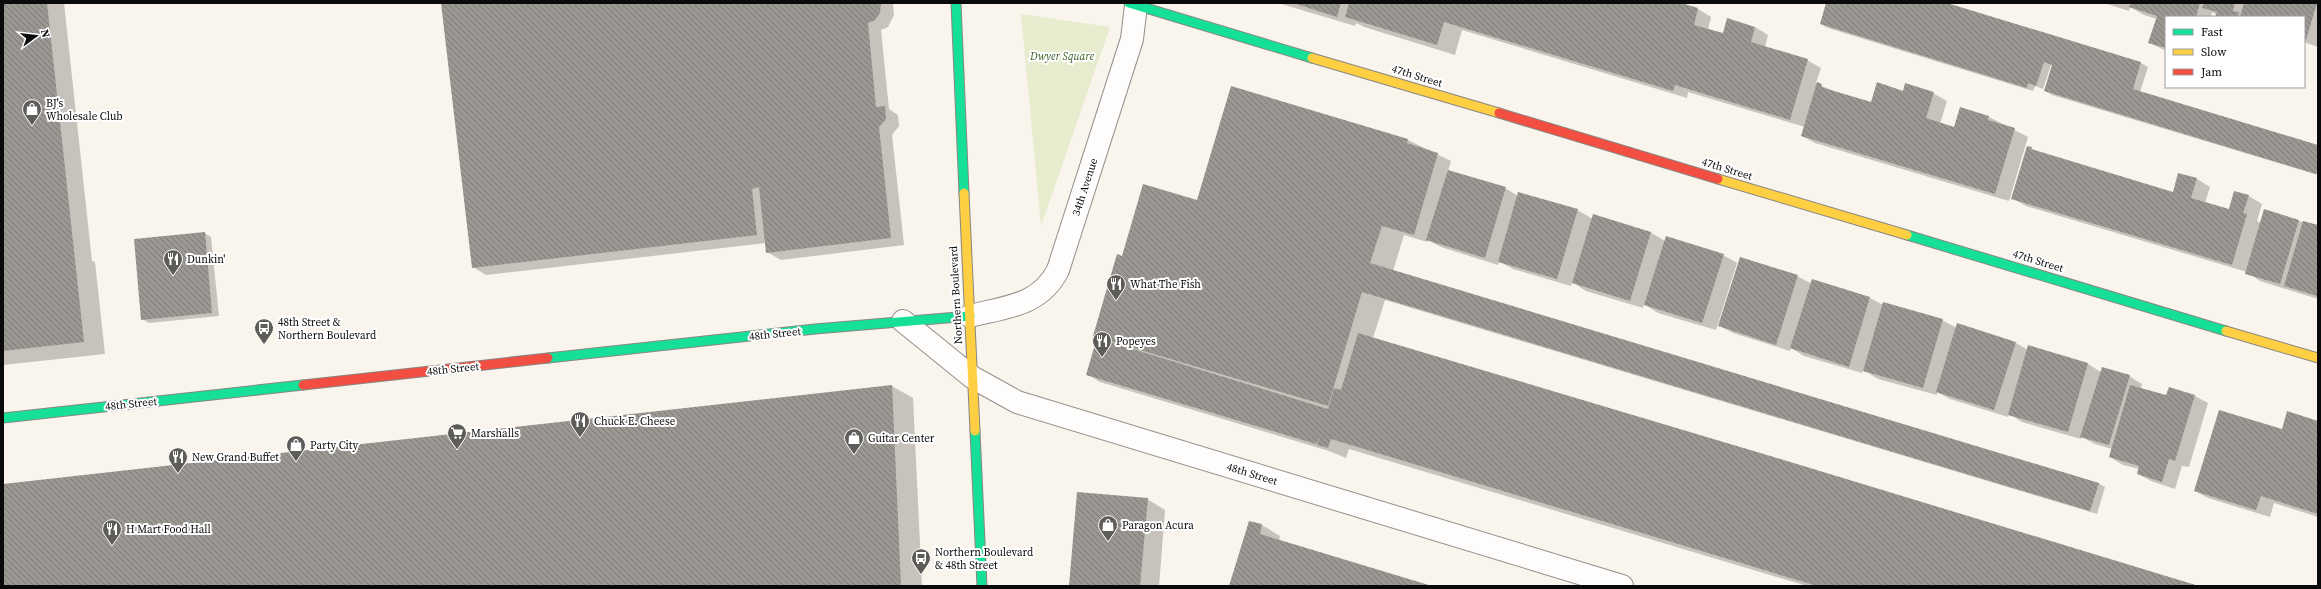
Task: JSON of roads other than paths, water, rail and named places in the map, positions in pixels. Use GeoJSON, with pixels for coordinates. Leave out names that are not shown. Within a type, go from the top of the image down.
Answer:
{"type":"FeatureCollection","features":[{"type":"Feature","properties":{"kind":"street","name":"Northern Boulevard"},"geometry":{"type":"LineString","coordinates":[[956,3],[982,586]]}},
{"type":"Feature","properties":{"kind":"street","name":"34th Avenue"},"geometry":{"type":"LineString","coordinates":[[970,316],[1024,302],[1039,295],[1052,282],[1058,270],[1132,39],[1134,4]]}},
{"type":"Feature","properties":{"kind":"street","name":"47th Street"},"geometry":{"type":"LineString","coordinates":[[1134,4],[2318,358]]}},
{"type":"Feature","properties":{"kind":"street","name":"48th Street"},"geometry":{"type":"LineString","coordinates":[[3,418],[903,321],[970,316]]}},
{"type":"Feature","properties":{"kind":"street","name":"48th Street"},"geometry":{"type":"LineString","coordinates":[[903,321],[972,377],[1017,402],[1050,414],[1622,586]]}},
{"type":"Feature","properties":{"kind":"place","name":"BJ's Wholesale Club"},"geometry":{"type":"Point","coordinates":[32,126]}},
{"type":"Feature","properties":{"kind":"place","name":"Dunkin'"},"geometry":{"type":"Point","coordinates":[173,276]}},
{"type":"Feature","properties":{"kind":"place","name":"What The Fish"},"geometry":{"type":"Point","coordinates":[1116,301]}},
{"type":"Feature","properties":{"kind":"place","name":"48th Street & Northern Boulevard"},"geometry":{"type":"Point","coordinates":[264,345]}},
{"type":"Feature","properties":{"kind":"place","name":"Popeyes"},"geometry":{"type":"Point","coordinates":[1102,358]}},
{"type":"Feature","properties":{"kind":"place","name":"Chuck E. Cheese"},"geometry":{"type":"Point","coordinates":[580,438]}},
{"type":"Feature","properties":{"kind":"place","name":"Marshalls"},"geometry":{"type":"Point","coordinates":[457,450]}},
{"type":"Feature","properties":{"kind":"place","name":"Guitar Center"},"geometry":{"type":"Point","coordinates":[854,455]}},
{"type":"Feature","properties":{"kind":"place","name":"Party City"},"geometry":{"type":"Point","coordinates":[296,462]}},
{"type":"Feature","properties":{"kind":"place","name":"New Grand Buffet"},"geometry":{"type":"Point","coordinates":[178,474]}},
{"type":"Feature","properties":{"kind":"place","name":"Paragon Acura"},"geometry":{"type":"Point","coordinates":[1108,542]}},
{"type":"Feature","properties":{"kind":"place","name":"H Mart Food Hall"},"geometry":{"type":"Point","coordinates":[112,546]}},
{"type":"Feature","properties":{"kind":"place","name":"Northern Boulevard & 48th Street"},"geometry":{"type":"Point","coordinates":[921,575]}},
{"type":"Feature","properties":{"kind":"park label","name":"Dwyer Square"},"geometry":{"type":"Point","coordinates":[1062,56]}}]}
